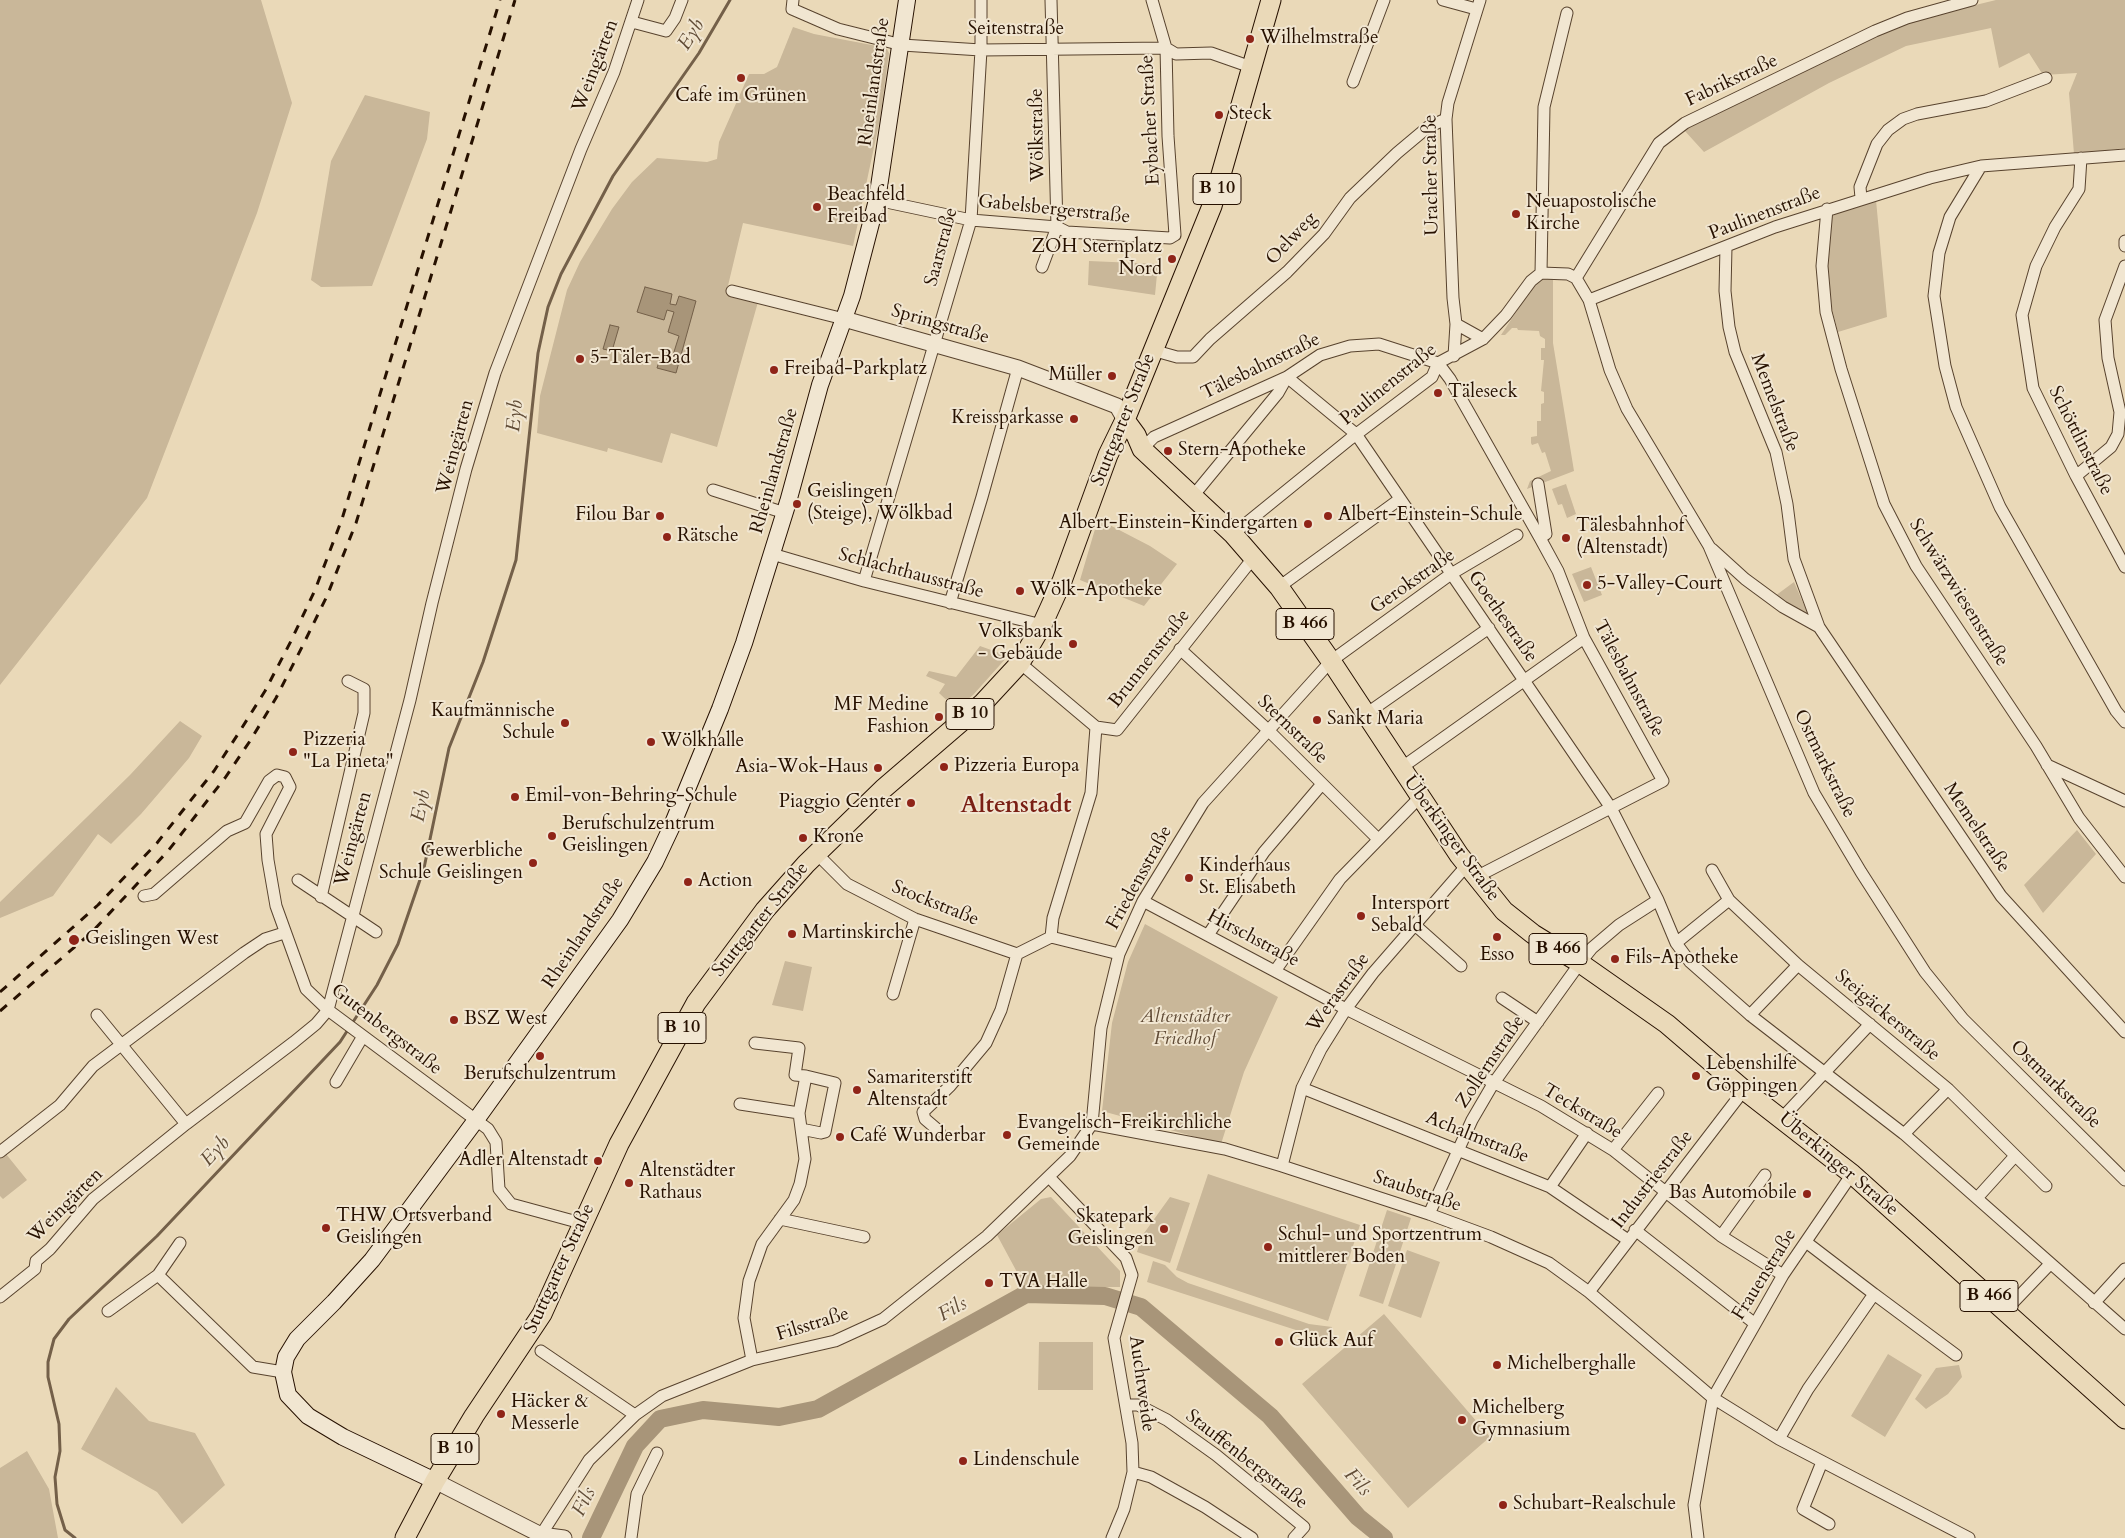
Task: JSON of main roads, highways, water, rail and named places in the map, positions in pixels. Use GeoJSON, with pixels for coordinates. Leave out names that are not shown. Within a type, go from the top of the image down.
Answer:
{"type":"FeatureCollection","features":[{"type":"Feature","properties":{"kind":"main road","name":"Rheinlandstraße"},"geometry":{"type":"LineString","coordinates":[[435,1481],[336,1433],[308,1416],[288,1395],[283,1372],[286,1356],[297,1339],[372,1260],[476,1120],[614,928],[655,862],[688,790],[720,709],[772,554],[820,386],[852,296],[877,200],[902,44],[907,0]]}},
{"type":"Feature","properties":{"kind":"main road","name":"Stuttgarter Straße"},"geometry":{"type":"LineString","coordinates":[[405,1538],[435,1481],[474,1416],[542,1314],[581,1224],[631,1120],[696,1002],[765,910],[816,853],[883,789],[983,702],[1020,663],[1042,625],[1062,581],[1108,455],[1212,206],[1271,0]]}},
{"type":"Feature","properties":{"kind":"main road","name":"Überkinger Straße"},"geometry":{"type":"LineString","coordinates":[[1124,420],[1136,435],[1142,449],[1233,534],[1279,587],[1331,661],[1400,768],[1472,871],[1504,911],[1518,924],[1580,963],[1667,1024],[1744,1090],[1852,1174],[2125,1419]]}},
{"type":"Feature","properties":{"kind":"waterway","name":"Eyb"},"geometry":{"type":"LineString","coordinates":[[75,1538],[65,1530],[57,1504],[55,1477],[60,1451],[59,1424],[48,1377],[48,1362],[54,1339],[69,1319],[157,1236],[340,1042],[377,985],[398,944],[424,868],[449,748],[483,662],[516,560],[538,353],[548,307],[561,274],[613,176],[699,53],[730,0]]}},
{"type":"Feature","properties":{"kind":"waterway","name":"Fils"},"geometry":{"type":"LineString","coordinates":[[591,1538],[635,1446],[660,1419],[703,1410],[779,1417],[818,1409],[1026,1294],[1105,1296],[1141,1307],[1270,1416],[1358,1517],[1384,1538]]}},
{"type":"Feature","properties":{"kind":"railway"},"geometry":{"type":"LineString","coordinates":[[0,992],[98,905],[157,843],[214,771],[265,691],[291,641],[315,590],[342,519],[500,0]]}},
{"type":"Feature","properties":{"kind":"railway"},"geometry":{"type":"LineString","coordinates":[[0,1011],[91,933],[168,851],[225,778],[250,741],[276,698],[302,647],[327,596],[356,523],[515,0]]}},
{"type":"Feature","properties":{"kind":"place","name":"Wilhelmstraße"},"geometry":{"type":"Point","coordinates":[1250,39]}},
{"type":"Feature","properties":{"kind":"place","name":"Cafe im Grünen"},"geometry":{"type":"Point","coordinates":[741,78]}},
{"type":"Feature","properties":{"kind":"place","name":"Steck"},"geometry":{"type":"Point","coordinates":[1219,115]}},
{"type":"Feature","properties":{"kind":"place","name":"Beachfeld Freibad"},"geometry":{"type":"Point","coordinates":[817,207]}},
{"type":"Feature","properties":{"kind":"place","name":"Neuapostolische Kirche"},"geometry":{"type":"Point","coordinates":[1516,214]}},
{"type":"Feature","properties":{"kind":"place","name":"ZOH Sternplatz Nord"},"geometry":{"type":"Point","coordinates":[1172,259]}},
{"type":"Feature","properties":{"kind":"place","name":"5-Täler-Bad"},"geometry":{"type":"Point","coordinates":[580,359]}},
{"type":"Feature","properties":{"kind":"place","name":"Freibad-Parkplatz"},"geometry":{"type":"Point","coordinates":[774,370]}},
{"type":"Feature","properties":{"kind":"place","name":"Müller"},"geometry":{"type":"Point","coordinates":[1112,376]}},
{"type":"Feature","properties":{"kind":"place","name":"Täleseck"},"geometry":{"type":"Point","coordinates":[1438,393]}},
{"type":"Feature","properties":{"kind":"place","name":"Kreissparkasse"},"geometry":{"type":"Point","coordinates":[1074,419]}},
{"type":"Feature","properties":{"kind":"place","name":"Stern-Apotheke"},"geometry":{"type":"Point","coordinates":[1168,451]}},
{"type":"Feature","properties":{"kind":"place","name":"Geislingen (Steige), Wölkbad"},"geometry":{"type":"Point","coordinates":[797,504]}},
{"type":"Feature","properties":{"kind":"place","name":"Filou Bar"},"geometry":{"type":"Point","coordinates":[660,516]}},
{"type":"Feature","properties":{"kind":"place","name":"Albert-Einstein-Schule"},"geometry":{"type":"Point","coordinates":[1328,516]}},
{"type":"Feature","properties":{"kind":"place","name":"Albert-Einstein-Kindergarten"},"geometry":{"type":"Point","coordinates":[1308,524]}},
{"type":"Feature","properties":{"kind":"place","name":"Rätsche"},"geometry":{"type":"Point","coordinates":[667,537]}},
{"type":"Feature","properties":{"kind":"place","name":"Tälesbahnhof (Altenstadt)"},"geometry":{"type":"Point","coordinates":[1566,538]}},
{"type":"Feature","properties":{"kind":"place","name":"5-Valley-Court"},"geometry":{"type":"Point","coordinates":[1587,585]}},
{"type":"Feature","properties":{"kind":"place","name":"Wölk-Apotheke"},"geometry":{"type":"Point","coordinates":[1020,591]}},
{"type":"Feature","properties":{"kind":"place","name":"Volksbank - Gebäude"},"geometry":{"type":"Point","coordinates":[1073,644]}},
{"type":"Feature","properties":{"kind":"place","name":"MF Medine Fashion"},"geometry":{"type":"Point","coordinates":[939,717]}},
{"type":"Feature","properties":{"kind":"place","name":"Sankt Maria"},"geometry":{"type":"Point","coordinates":[1317,720]}},
{"type":"Feature","properties":{"kind":"place","name":"Kaufmännische Schule"},"geometry":{"type":"Point","coordinates":[565,723]}},
{"type":"Feature","properties":{"kind":"place","name":"Wölkhalle"},"geometry":{"type":"Point","coordinates":[651,742]}},
{"type":"Feature","properties":{"kind":"place","name":"Pizzeria \"La Pineta\""},"geometry":{"type":"Point","coordinates":[293,752]}},
{"type":"Feature","properties":{"kind":"place","name":"Pizzeria Europa"},"geometry":{"type":"Point","coordinates":[944,767]}},
{"type":"Feature","properties":{"kind":"place","name":"Asia-Wok-Haus"},"geometry":{"type":"Point","coordinates":[878,768]}},
{"type":"Feature","properties":{"kind":"place","name":"Emil-von-Behring-Schule"},"geometry":{"type":"Point","coordinates":[515,797]}},
{"type":"Feature","properties":{"kind":"place","name":"Piaggio Center"},"geometry":{"type":"Point","coordinates":[911,803]}},
{"type":"Feature","properties":{"kind":"place","name":"Berufschulzentrum Geislingen"},"geometry":{"type":"Point","coordinates":[552,836]}},
{"type":"Feature","properties":{"kind":"place","name":"Krone"},"geometry":{"type":"Point","coordinates":[803,838]}},
{"type":"Feature","properties":{"kind":"place","name":"Gewerbliche Schule Geislingen"},"geometry":{"type":"Point","coordinates":[533,863]}},
{"type":"Feature","properties":{"kind":"place","name":"Kinderhaus St. Elisabeth"},"geometry":{"type":"Point","coordinates":[1189,878]}},
{"type":"Feature","properties":{"kind":"place","name":"Action"},"geometry":{"type":"Point","coordinates":[688,882]}},
{"type":"Feature","properties":{"kind":"place","name":"Intersport Sebald"},"geometry":{"type":"Point","coordinates":[1361,916]}},
{"type":"Feature","properties":{"kind":"place","name":"Martinskirche"},"geometry":{"type":"Point","coordinates":[792,934]}},
{"type":"Feature","properties":{"kind":"place","name":"Esso"},"geometry":{"type":"Point","coordinates":[1497,937]}},
{"type":"Feature","properties":{"kind":"place","name":"Geislingen West"},"geometry":{"type":"Point","coordinates":[74,940]}},
{"type":"Feature","properties":{"kind":"place","name":"Fils-Apotheke"},"geometry":{"type":"Point","coordinates":[1615,959]}},
{"type":"Feature","properties":{"kind":"place","name":"BSZ West"},"geometry":{"type":"Point","coordinates":[454,1020]}},
{"type":"Feature","properties":{"kind":"place","name":"Berufschulzentrum"},"geometry":{"type":"Point","coordinates":[540,1056]}},
{"type":"Feature","properties":{"kind":"place","name":"Lebenshilfe Göppingen"},"geometry":{"type":"Point","coordinates":[1696,1076]}},
{"type":"Feature","properties":{"kind":"place","name":"Samariterstift Altenstadt"},"geometry":{"type":"Point","coordinates":[857,1090]}},
{"type":"Feature","properties":{"kind":"place","name":"Evangelisch-Freikirchliche Gemeinde"},"geometry":{"type":"Point","coordinates":[1007,1135]}},
{"type":"Feature","properties":{"kind":"place","name":"Café Wunderbar"},"geometry":{"type":"Point","coordinates":[840,1137]}},
{"type":"Feature","properties":{"kind":"place","name":"Adler Altenstadt"},"geometry":{"type":"Point","coordinates":[598,1161]}},
{"type":"Feature","properties":{"kind":"place","name":"Altenstädter Rathaus"},"geometry":{"type":"Point","coordinates":[629,1183]}},
{"type":"Feature","properties":{"kind":"place","name":"Bas Automobile"},"geometry":{"type":"Point","coordinates":[1807,1194]}},
{"type":"Feature","properties":{"kind":"place","name":"THW Ortsverband Geislingen"},"geometry":{"type":"Point","coordinates":[326,1228]}},
{"type":"Feature","properties":{"kind":"place","name":"Skatepark Geislingen"},"geometry":{"type":"Point","coordinates":[1164,1229]}},
{"type":"Feature","properties":{"kind":"place","name":"Schul- und Sportzentrum mittlerer Boden"},"geometry":{"type":"Point","coordinates":[1268,1247]}},
{"type":"Feature","properties":{"kind":"place","name":"TVA Halle"},"geometry":{"type":"Point","coordinates":[989,1283]}},
{"type":"Feature","properties":{"kind":"place","name":"Glück Auf"},"geometry":{"type":"Point","coordinates":[1279,1342]}},
{"type":"Feature","properties":{"kind":"place","name":"Michelberghalle"},"geometry":{"type":"Point","coordinates":[1497,1365]}},
{"type":"Feature","properties":{"kind":"place","name":"Häcker & Messerle"},"geometry":{"type":"Point","coordinates":[501,1414]}},
{"type":"Feature","properties":{"kind":"place","name":"Michelberg Gymnasium"},"geometry":{"type":"Point","coordinates":[1462,1420]}},
{"type":"Feature","properties":{"kind":"place","name":"Lindenschule"},"geometry":{"type":"Point","coordinates":[963,1461]}},
{"type":"Feature","properties":{"kind":"place","name":"Schubart-Realschule"},"geometry":{"type":"Point","coordinates":[1503,1505]}},
{"type":"Feature","properties":{"kind":"district","name":"Altenstadt"},"geometry":{"type":"Point","coordinates":[1016,806]}},
{"type":"Feature","properties":{"kind":"park label","name":"Altenstädter Friedhof"},"geometry":{"type":"Point","coordinates":[1185,1029]}}]}
